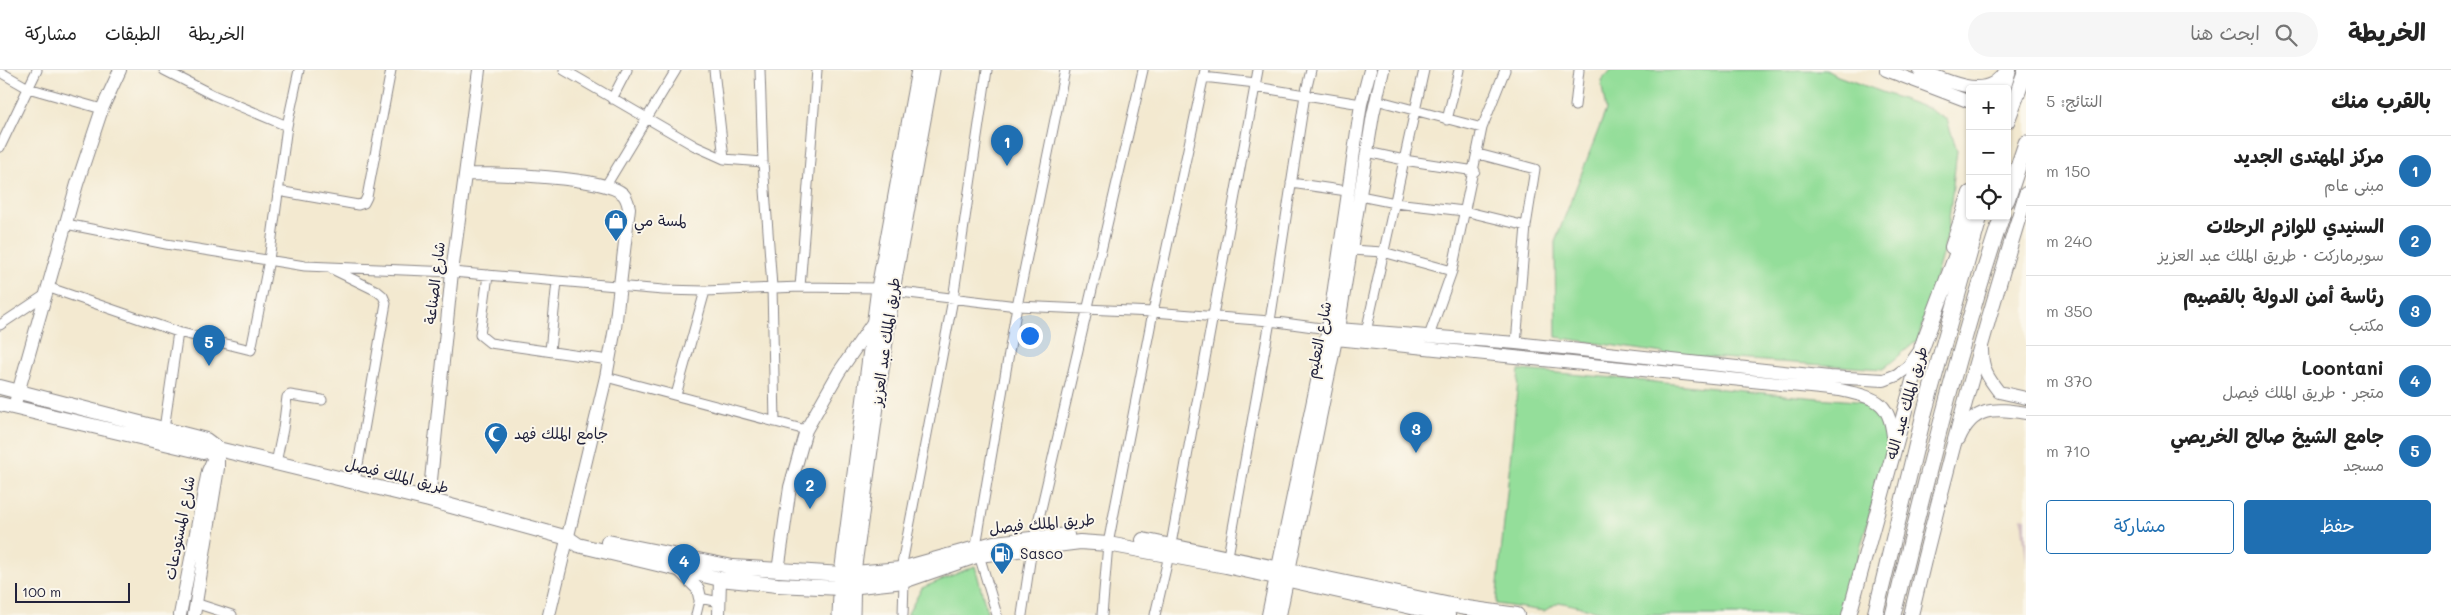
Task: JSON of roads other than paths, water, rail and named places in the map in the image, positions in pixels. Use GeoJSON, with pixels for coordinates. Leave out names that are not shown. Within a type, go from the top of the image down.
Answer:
{"type":"FeatureCollection","features":[{"type":"Feature","properties":{"kind":"highway","name":"طريق الملك عبد العزيز"},"geometry":{"type":"LineString","coordinates":[[840,615],[847,580],[886,290],[919,70]]}},
{"type":"Feature","properties":{"kind":"highway","name":"طريق الملك عبد العزيز"},"geometry":{"type":"LineString","coordinates":[[852,615],[847,580],[874,321],[886,290],[932,70]]}},
{"type":"Feature","properties":{"kind":"highway"},"geometry":{"type":"LineString","coordinates":[[2011,110],[2026,70]]}},
{"type":"Feature","properties":{"kind":"highway"},"geometry":{"type":"LineString","coordinates":[[2011,188],[2026,143]]}},
{"type":"Feature","properties":{"kind":"highway"},"geometry":{"type":"LineString","coordinates":[[1922,347],[1970,220]]}},
{"type":"Feature","properties":{"kind":"highway","name":"طريق الملك عبد الله"},"geometry":{"type":"LineString","coordinates":[[1875,615],[1924,410],[1979,220]]}},
{"type":"Feature","properties":{"kind":"highway"},"geometry":{"type":"LineString","coordinates":[[1893,615],[1942,416],[1978,288],[2001,220]]}},
{"type":"Feature","properties":{"kind":"main road"},"geometry":{"type":"LineString","coordinates":[[2004,85],[2009,70]]}},
{"type":"Feature","properties":{"kind":"main road"},"geometry":{"type":"LineString","coordinates":[[1911,615],[1945,471],[1982,336],[2026,194]]}},
{"type":"Feature","properties":{"kind":"main road","name":"طريق الملك عبد الله"},"geometry":{"type":"LineString","coordinates":[[1849,615],[1922,347],[1966,206]]}},
{"type":"Feature","properties":{"kind":"main road","name":"طريق الملك فيصل"},"geometry":{"type":"LineString","coordinates":[[0,387],[206,440],[218,449],[429,500],[568,538],[578,545],[720,578],[777,585],[903,575],[977,551],[1082,534],[1460,607],[1517,615]]}},
{"type":"Feature","properties":{"kind":"main road","name":"طريق الملك فيصل"},"geometry":{"type":"LineString","coordinates":[[0,404],[203,452],[218,449]]}},
{"type":"Feature","properties":{"kind":"main road","name":"طريق الملك فيصل"},"geometry":{"type":"LineString","coordinates":[[568,538],[577,536],[733,567],[847,580]]}},
{"type":"Feature","properties":{"kind":"main road","name":"طريق الملك فيصل"},"geometry":{"type":"LineString","coordinates":[[1170,550],[1228,556],[1283,574],[1448,615]]}},
{"type":"Feature","properties":{"kind":"street"},"geometry":{"type":"LineString","coordinates":[[0,147],[36,70]]}},
{"type":"Feature","properties":{"kind":"street"},"geometry":{"type":"LineString","coordinates":[[14,407],[20,392],[46,291],[77,184],[102,109],[120,70]]}},
{"type":"Feature","properties":{"kind":"street"},"geometry":{"type":"LineString","coordinates":[[164,70],[213,95],[287,126]]}},
{"type":"Feature","properties":{"kind":"street"},"geometry":{"type":"LineString","coordinates":[[46,291],[178,332],[250,350],[269,260],[287,126],[299,70]]}},
{"type":"Feature","properties":{"kind":"street"},"geometry":{"type":"LineString","coordinates":[[278,191],[358,205],[364,203],[367,196],[391,70]]}},
{"type":"Feature","properties":{"kind":"street","name":"شارع الصناعة"},"geometry":{"type":"LineString","coordinates":[[429,500],[452,272],[479,70]]}},
{"type":"Feature","properties":{"kind":"street"},"geometry":{"type":"LineString","coordinates":[[612,99],[627,70]]}},
{"type":"Feature","properties":{"kind":"street"},"geometry":{"type":"LineString","coordinates":[[605,187],[646,116],[676,70]]}},
{"type":"Feature","properties":{"kind":"street"},"geometry":{"type":"LineString","coordinates":[[760,70],[763,162],[772,287],[775,422]]}},
{"type":"Feature","properties":{"kind":"street"},"geometry":{"type":"LineString","coordinates":[[800,287],[817,70]]}},
{"type":"Feature","properties":{"kind":"street"},"geometry":{"type":"LineString","coordinates":[[903,615],[903,575],[953,299],[986,70]]}},
{"type":"Feature","properties":{"kind":"street"},"geometry":{"type":"LineString","coordinates":[[997,615],[977,551],[1017,306],[1065,70]]}},
{"type":"Feature","properties":{"kind":"street"},"geometry":{"type":"LineString","coordinates":[[1022,615],[1033,543],[1143,70]]}},
{"type":"Feature","properties":{"kind":"street"},"geometry":{"type":"LineString","coordinates":[[1155,615],[1170,550],[1258,70]]}},
{"type":"Feature","properties":{"kind":"street"},"geometry":{"type":"LineString","coordinates":[[1228,556],[1270,320],[1305,95],[1311,70]]}},
{"type":"Feature","properties":{"kind":"street","name":"شارع التعليم"},"geometry":{"type":"LineString","coordinates":[[1334,332],[1347,191],[1361,104],[1370,70]]}},
{"type":"Feature","properties":{"kind":"street","name":"شارع التعليم"},"geometry":{"type":"LineString","coordinates":[[1280,615],[1283,574],[1351,250],[1376,100],[1383,70]]}},
{"type":"Feature","properties":{"kind":"street"},"geometry":{"type":"LineString","coordinates":[[1366,332],[1424,70]]}},
{"type":"Feature","properties":{"kind":"street"},"geometry":{"type":"LineString","coordinates":[[1446,120],[1459,70]]}},
{"type":"Feature","properties":{"kind":"street"},"geometry":{"type":"LineString","coordinates":[[1430,336],[1452,271],[1482,128],[1505,70]]}},
{"type":"Feature","properties":{"kind":"street"},"geometry":{"type":"LineString","coordinates":[[1575,106],[1579,70]]}},
{"type":"Feature","properties":{"kind":"street"},"geometry":{"type":"LineString","coordinates":[[1886,70],[1966,100]]}},
{"type":"Feature","properties":{"kind":"street"},"geometry":{"type":"LineString","coordinates":[[1919,70],[1971,87],[1994,83],[2009,70]]}},
{"type":"Feature","properties":{"kind":"street"},"geometry":{"type":"LineString","coordinates":[[568,71],[612,99],[646,116],[695,146],[724,159],[763,162]]}},
{"type":"Feature","properties":{"kind":"street"},"geometry":{"type":"LineString","coordinates":[[712,71],[724,159]]}},
{"type":"Feature","properties":{"kind":"street"},"geometry":{"type":"LineString","coordinates":[[0,72],[28,88],[102,109]]}},
{"type":"Feature","properties":{"kind":"street"},"geometry":{"type":"LineString","coordinates":[[1102,615],[1109,540],[1204,73],[1305,95],[1361,104]]}},
{"type":"Feature","properties":{"kind":"street"},"geometry":{"type":"LineString","coordinates":[[1376,100],[1482,128]]}},
{"type":"Feature","properties":{"kind":"street"},"geometry":{"type":"LineString","coordinates":[[1367,152],[1474,171]]}},
{"type":"Feature","properties":{"kind":"street"},"geometry":{"type":"LineString","coordinates":[[1478,154],[1535,169],[1526,226],[1516,343]]}},
{"type":"Feature","properties":{"kind":"street"},"geometry":{"type":"LineString","coordinates":[[466,174],[529,175],[605,187],[623,194],[629,208],[606,377],[549,615]]}},
{"type":"Feature","properties":{"kind":"street"},"geometry":{"type":"LineString","coordinates":[[1291,183],[1347,191]]}},
{"type":"Feature","properties":{"kind":"street"},"geometry":{"type":"LineString","coordinates":[[1360,196],[1395,203],[1464,211],[1526,226]]}},
{"type":"Feature","properties":{"kind":"street"},"geometry":{"type":"LineString","coordinates":[[66,224],[166,244],[330,268],[452,272],[705,291],[772,287],[886,290],[1017,306],[1154,312],[1270,320],[1334,332],[1840,390],[1874,398],[1888,413],[1892,423],[1894,445]]}},
{"type":"Feature","properties":{"kind":"street"},"geometry":{"type":"LineString","coordinates":[[1351,250],[1384,252],[1452,271]]}},
{"type":"Feature","properties":{"kind":"street"},"geometry":{"type":"LineString","coordinates":[[330,268],[377,291],[383,296],[386,303],[355,482]]}},
{"type":"Feature","properties":{"kind":"street"},"geometry":{"type":"LineString","coordinates":[[488,275],[480,335],[483,340],[490,343],[609,360]]}},
{"type":"Feature","properties":{"kind":"street"},"geometry":{"type":"LineString","coordinates":[[550,352],[556,281]]}},
{"type":"Feature","properties":{"kind":"street"},"geometry":{"type":"LineString","coordinates":[[0,325],[46,291]]}},
{"type":"Feature","properties":{"kind":"street"},"geometry":{"type":"LineString","coordinates":[[676,395],[705,291]]}},
{"type":"Feature","properties":{"kind":"street"},"geometry":{"type":"LineString","coordinates":[[778,571],[790,487],[806,430],[839,372],[874,321]]}},
{"type":"Feature","properties":{"kind":"street"},"geometry":{"type":"LineString","coordinates":[[164,430],[178,332]]}},
{"type":"Feature","properties":{"kind":"street"},"geometry":{"type":"LineString","coordinates":[[1334,332],[1366,332],[1516,343],[1829,377],[1884,386],[1884,391],[1881,394],[1854,389],[1840,390]]}},
{"type":"Feature","properties":{"kind":"street"},"geometry":{"type":"LineString","coordinates":[[1982,336],[1982,364],[1986,375],[1999,392],[2026,398]]}},
{"type":"Feature","properties":{"kind":"street"},"geometry":{"type":"LineString","coordinates":[[1829,377],[1884,380],[1897,375],[1908,367],[1922,347]]}},
{"type":"Feature","properties":{"kind":"street"},"geometry":{"type":"LineString","coordinates":[[606,377],[806,430]]}},
{"type":"Feature","properties":{"kind":"street"},"geometry":{"type":"LineString","coordinates":[[276,463],[287,397],[290,395],[322,400]]}},
{"type":"Feature","properties":{"kind":"street"},"geometry":{"type":"LineString","coordinates":[[1945,471],[1965,425],[1978,415],[1995,408],[2026,413]]}},
{"type":"Feature","properties":{"kind":"street"},"geometry":{"type":"LineString","coordinates":[[218,449],[218,468],[195,609],[232,615]]}},
{"type":"Feature","properties":{"kind":"street","name":"شارع المستودعات"},"geometry":{"type":"LineString","coordinates":[[180,615],[208,471],[218,449]]}},
{"type":"Feature","properties":{"kind":"street"},"geometry":{"type":"LineString","coordinates":[[677,568],[698,590],[700,598],[696,615]]}},
{"type":"Feature","properties":{"kind":"street","name":"شارع التعليم"},"geometry":{"type":"LineString","coordinates":[[1268,615],[1283,574]]}},
{"type":"Feature","properties":{"kind":"street"},"geometry":{"type":"LineString","coordinates":[[719,615],[720,578]]}},
{"type":"Feature","properties":{"kind":"street"},"geometry":{"type":"LineString","coordinates":[[700,598],[719,602]]}},
{"type":"Feature","properties":{"kind":"place","name":"مركز المهتدى الجديد"},"geometry":{"type":"Point","coordinates":[1007,166]}},
{"type":"Feature","properties":{"kind":"place","name":"لمسة مي"},"geometry":{"type":"Point","coordinates":[616,242]}},
{"type":"Feature","properties":{"kind":"place","name":"جامع الشيخ صالح الخريصي"},"geometry":{"type":"Point","coordinates":[209,366]}},
{"type":"Feature","properties":{"kind":"place","name":"رئاسة أمن الدولة بالقصيم"},"geometry":{"type":"Point","coordinates":[1416,453]}},
{"type":"Feature","properties":{"kind":"place","name":"جامع الملك فهد"},"geometry":{"type":"Point","coordinates":[496,455]}},
{"type":"Feature","properties":{"kind":"place","name":"السنيدي للوازم الرحلات"},"geometry":{"type":"Point","coordinates":[810,509]}},
{"type":"Feature","properties":{"kind":"place","name":"Sasco"},"geometry":{"type":"Point","coordinates":[1002,575]}},
{"type":"Feature","properties":{"kind":"place","name":"Loontani"},"geometry":{"type":"Point","coordinates":[684,585]}}]}
